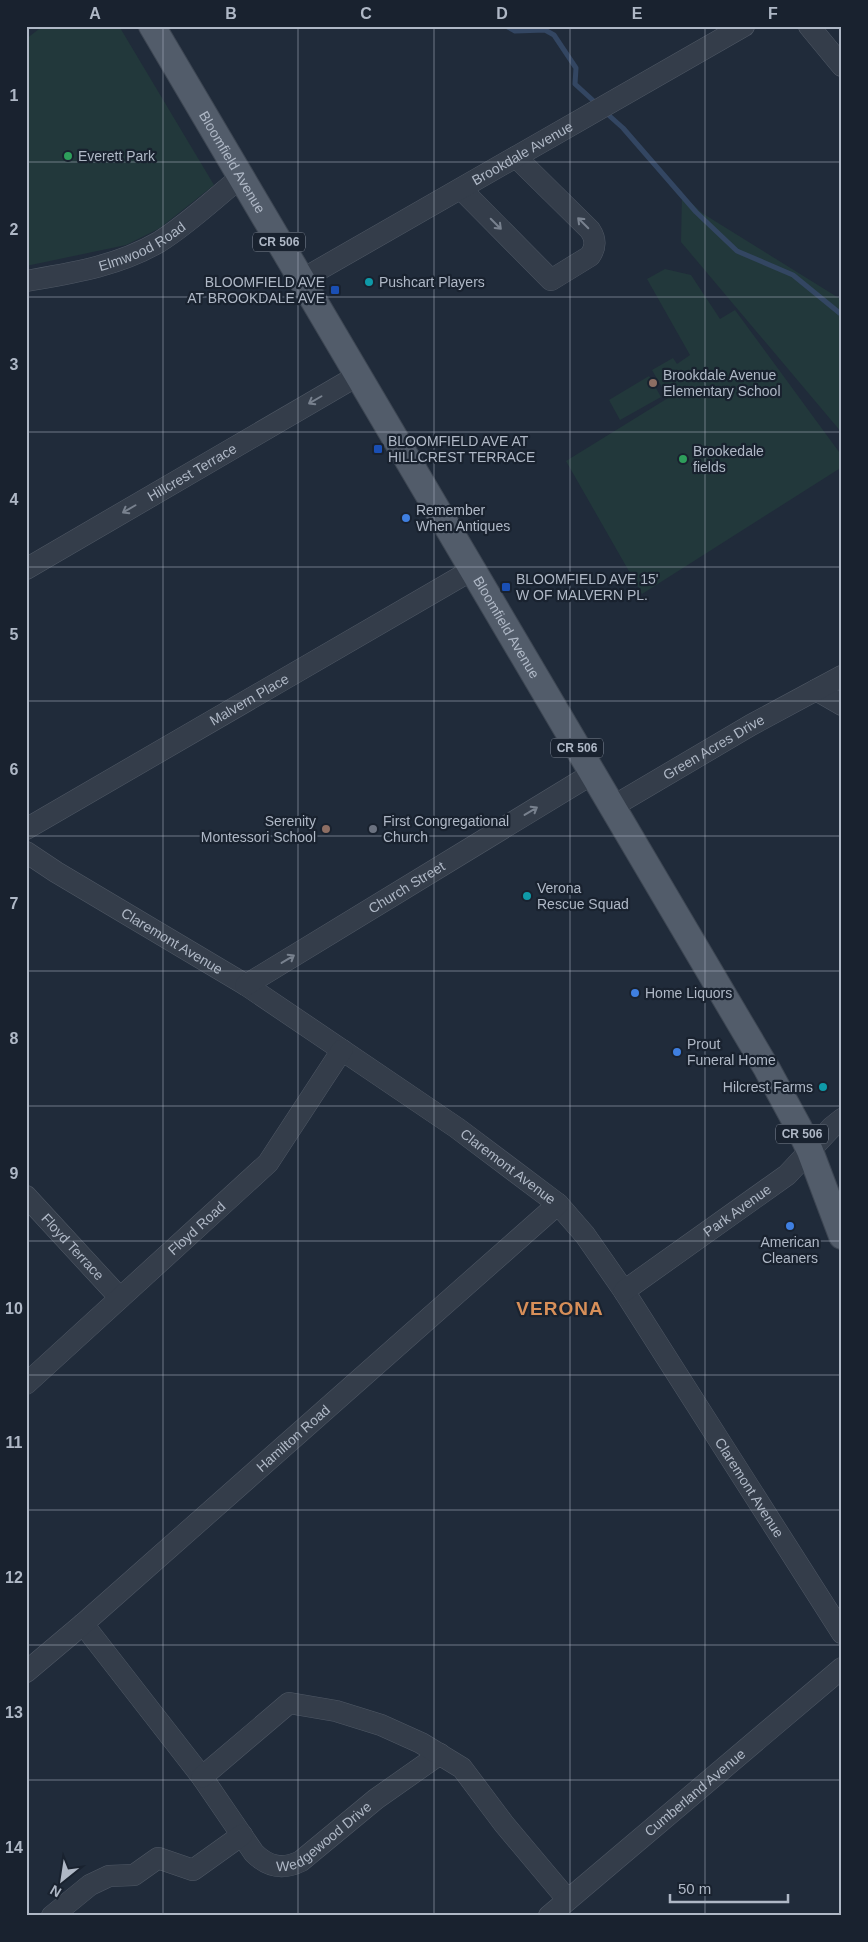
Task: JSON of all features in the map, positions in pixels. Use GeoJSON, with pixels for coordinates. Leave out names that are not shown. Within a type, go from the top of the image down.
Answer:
{"type":"FeatureCollection","features":[{"type":"Feature","properties":{"kind":"main road","name":"Bloomfield Avenue"},"geometry":{"type":"LineString","coordinates":[[152,26],[758,1054],[810,1151],[842,1236]]}},
{"type":"Feature","properties":{"kind":"street","name":"Brookdale Avenue"},"geometry":{"type":"LineString","coordinates":[[301,280],[462,190],[744,26]]}},
{"type":"Feature","properties":{"kind":"street"},"geometry":{"type":"LineString","coordinates":[[809,26],[842,66]]}},
{"type":"Feature","properties":{"kind":"street"},"geometry":{"type":"LineString","coordinates":[[462,190],[551,280],[590,256],[595,240],[590,230],[516,157]]}},
{"type":"Feature","properties":{"kind":"street","name":"Elmwood Road"},"geometry":{"type":"LineString","coordinates":[[26,281],[88,270],[142,250],[173,233],[241,177]]}},
{"type":"Feature","properties":{"kind":"street","name":"Hillcrest Terrace"},"geometry":{"type":"LineString","coordinates":[[26,569],[357,376]]}},
{"type":"Feature","properties":{"kind":"street","name":"Malvern Place"},"geometry":{"type":"LineString","coordinates":[[26,829],[472,570]]}},
{"type":"Feature","properties":{"kind":"street","name":"Green Acres Drive"},"geometry":{"type":"LineString","coordinates":[[612,807],[751,725],[842,676]]}},
{"type":"Feature","properties":{"kind":"street"},"geometry":{"type":"LineString","coordinates":[[816,690],[842,705]]}},
{"type":"Feature","properties":{"kind":"street","name":"Church Street"},"geometry":{"type":"LineString","coordinates":[[246,984],[592,774]]}},
{"type":"Feature","properties":{"kind":"street","name":"Claremont Avenue"},"geometry":{"type":"LineString","coordinates":[[26,852],[56,872],[246,984],[457,1128],[558,1204],[585,1234],[624,1291],[842,1633]]}},
{"type":"Feature","properties":{"kind":"street","name":"Floyd Road"},"geometry":{"type":"LineString","coordinates":[[26,1384],[268,1163],[342,1050]]}},
{"type":"Feature","properties":{"kind":"street","name":"Park Avenue"},"geometry":{"type":"LineString","coordinates":[[624,1291],[787,1176],[832,1126],[842,1119]]}},
{"type":"Feature","properties":{"kind":"street","name":"Floyd Terrace"},"geometry":{"type":"LineString","coordinates":[[26,1196],[120,1298]]}},
{"type":"Feature","properties":{"kind":"street","name":"Hamilton Road"},"geometry":{"type":"LineString","coordinates":[[26,1672],[83,1624],[558,1204]]}},
{"type":"Feature","properties":{"kind":"street","name":"Wedgewood Drive"},"geometry":{"type":"LineString","coordinates":[[83,1624],[202,1777],[254,1853],[266,1863],[280,1867],[294,1865],[301,1861],[376,1799],[440,1754]]}},
{"type":"Feature","properties":{"kind":"street","name":"Cumberland Avenue"},"geometry":{"type":"LineString","coordinates":[[549,1916],[842,1668]]}},
{"type":"Feature","properties":{"kind":"street"},"geometry":{"type":"LineString","coordinates":[[202,1777],[289,1703],[320,1708],[359,1718],[401,1734],[440,1754],[462,1768],[504,1824],[567,1899]]}},
{"type":"Feature","properties":{"kind":"street"},"geometry":{"type":"LineString","coordinates":[[52,1916],[90,1885],[109,1876],[134,1876],[158,1858],[193,1870],[242,1834]]}},
{"type":"Feature","properties":{"kind":"green space"},"geometry":{"type":"Polygon","coordinates":[[[43,26],[119,26],[214,185],[160,228],[126,245],[26,266],[26,39],[43,26]]]}},
{"type":"Feature","properties":{"kind":"green space"},"geometry":{"type":"Polygon","coordinates":[[[682,194],[702,213],[842,300],[842,433],[681,242],[682,194]]]}},
{"type":"Feature","properties":{"kind":"green space"},"geometry":{"type":"Polygon","coordinates":[[[665,269],[691,275],[720,319],[735,310],[842,456],[842,467],[642,594],[566,461],[668,398],[652,370],[673,358],[677,364],[690,355],[647,279],[665,269]]]}},
{"type":"Feature","properties":{"kind":"green space"},"geometry":{"type":"Polygon","coordinates":[[[649,376],[661,397],[620,420],[609,400],[649,376]]]}},
{"type":"Feature","properties":{"kind":"waterway"},"geometry":{"type":"LineString","coordinates":[[506,26],[515,31],[545,30],[554,35],[576,68],[575,84],[598,105]]}},
{"type":"Feature","properties":{"kind":"waterway"},"geometry":{"type":"LineString","coordinates":[[604,111],[623,128],[696,212],[737,251],[793,275],[842,315]]}},
{"type":"Feature","properties":{"kind":"place","name":"Everett Park"},"geometry":{"type":"Point","coordinates":[68,156]}},
{"type":"Feature","properties":{"kind":"place","name":"Pushcart Players"},"geometry":{"type":"Point","coordinates":[369,282]}},
{"type":"Feature","properties":{"kind":"place","name":"BLOOMFIELD AVE AT BROOKDALE AVE"},"geometry":{"type":"Point","coordinates":[335,290]}},
{"type":"Feature","properties":{"kind":"place","name":"Brookdale Avenue Elementary School"},"geometry":{"type":"Point","coordinates":[653,383]}},
{"type":"Feature","properties":{"kind":"place","name":"BLOOMFIELD AVE AT HILLCREST TERRACE"},"geometry":{"type":"Point","coordinates":[378,449]}},
{"type":"Feature","properties":{"kind":"place","name":"Brookedale fields"},"geometry":{"type":"Point","coordinates":[683,459]}},
{"type":"Feature","properties":{"kind":"place","name":"Remember When Antiques"},"geometry":{"type":"Point","coordinates":[406,518]}},
{"type":"Feature","properties":{"kind":"place","name":"BLOOMFIELD AVE 15' W OF MALVERN PL."},"geometry":{"type":"Point","coordinates":[506,587]}},
{"type":"Feature","properties":{"kind":"place","name":"Serenity Montessori School"},"geometry":{"type":"Point","coordinates":[326,829]}},
{"type":"Feature","properties":{"kind":"place","name":"First Congregational Church"},"geometry":{"type":"Point","coordinates":[373,829]}},
{"type":"Feature","properties":{"kind":"place","name":"Verona Rescue Squad"},"geometry":{"type":"Point","coordinates":[527,896]}},
{"type":"Feature","properties":{"kind":"place","name":"Home Liquors"},"geometry":{"type":"Point","coordinates":[635,993]}},
{"type":"Feature","properties":{"kind":"place","name":"Prout Funeral Home"},"geometry":{"type":"Point","coordinates":[677,1052]}},
{"type":"Feature","properties":{"kind":"place","name":"Hilcrest Farms"},"geometry":{"type":"Point","coordinates":[823,1087]}},
{"type":"Feature","properties":{"kind":"place","name":"American Cleaners"},"geometry":{"type":"Point","coordinates":[790,1226]}},
{"type":"Feature","properties":{"kind":"district","name":"VERONA"},"geometry":{"type":"Point","coordinates":[560,1308]}}]}
